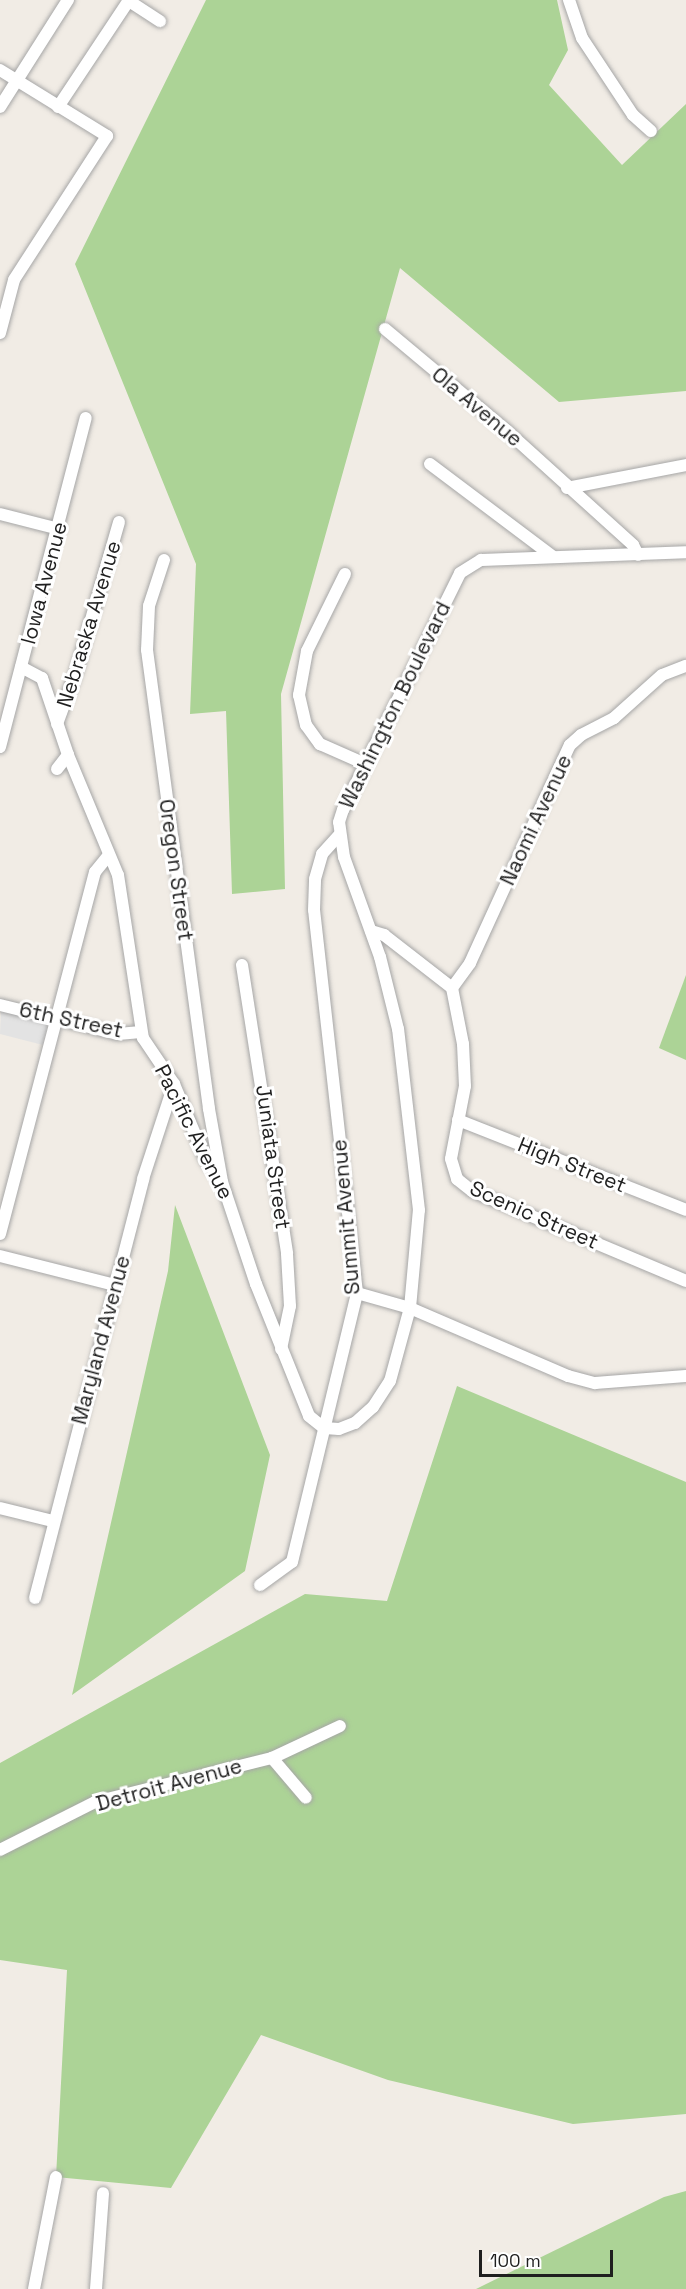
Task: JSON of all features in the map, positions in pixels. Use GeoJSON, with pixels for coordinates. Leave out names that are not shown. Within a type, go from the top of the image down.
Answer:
{"type":"FeatureCollection","features":[{"type":"Feature","properties":{"kind":"street"},"geometry":{"type":"LineString","coordinates":[[0,107],[68,0]]}},
{"type":"Feature","properties":{"kind":"street"},"geometry":{"type":"LineString","coordinates":[[58,108],[129,0],[160,21]]}},
{"type":"Feature","properties":{"kind":"street"},"geometry":{"type":"LineString","coordinates":[[569,0],[582,39],[633,115],[651,131]]}},
{"type":"Feature","properties":{"kind":"street"},"geometry":{"type":"LineString","coordinates":[[0,70],[58,108],[107,136],[14,280],[0,333]]}},
{"type":"Feature","properties":{"kind":"street","name":"Ola Avenue"},"geometry":{"type":"LineString","coordinates":[[385,329],[507,431],[567,488],[633,545],[638,555]]}},
{"type":"Feature","properties":{"kind":"street","name":"Iowa Avenue"},"geometry":{"type":"LineString","coordinates":[[0,747],[59,529],[86,418]]}},
{"type":"Feature","properties":{"kind":"street"},"geometry":{"type":"LineString","coordinates":[[429,464],[552,556]]}},
{"type":"Feature","properties":{"kind":"street"},"geometry":{"type":"LineString","coordinates":[[567,488],[686,465]]}},
{"type":"Feature","properties":{"kind":"street"},"geometry":{"type":"LineString","coordinates":[[0,514],[59,529]]}},
{"type":"Feature","properties":{"kind":"street","name":"Nebraska Avenue"},"geometry":{"type":"LineString","coordinates":[[57,724],[119,522]]}},
{"type":"Feature","properties":{"kind":"street","name":"Washington Boulevard"},"geometry":{"type":"LineString","coordinates":[[410,1308],[419,1210],[415,1153],[398,1029],[339,835],[343,810],[363,763],[460,573],[481,560],[686,552]]}},
{"type":"Feature","properties":{"kind":"street","name":"Oregon Street"},"geometry":{"type":"LineString","coordinates":[[164,560],[149,606],[147,650],[209,1109],[222,1182]]}},
{"type":"Feature","properties":{"kind":"street"},"geometry":{"type":"LineString","coordinates":[[345,574],[307,651],[298,695],[306,725],[320,744],[363,763]]}},
{"type":"Feature","properties":{"kind":"street","name":"Naomi Avenue"},"geometry":{"type":"LineString","coordinates":[[452,988],[470,963],[570,745],[581,735],[614,718],[662,675],[686,666]]}},
{"type":"Feature","properties":{"kind":"street","name":"Pacific Avenue"},"geometry":{"type":"LineString","coordinates":[[21,667],[42,678],[68,755],[118,875],[141,1032],[174,1084],[206,1160],[222,1182],[281,1349],[309,1416],[324,1428]]}},
{"type":"Feature","properties":{"kind":"street"},"geometry":{"type":"LineString","coordinates":[[57,769],[68,755]]}},
{"type":"Feature","properties":{"kind":"street","name":"Summit Avenue"},"geometry":{"type":"LineString","coordinates":[[260,1585],[292,1562],[357,1293],[314,910],[315,879],[322,854],[339,835]]}},
{"type":"Feature","properties":{"kind":"street"},"geometry":{"type":"LineString","coordinates":[[0,1234],[95,872],[110,855]]}},
{"type":"Feature","properties":{"kind":"street"},"geometry":{"type":"LineString","coordinates":[[370,931],[384,935],[452,988]]}},
{"type":"Feature","properties":{"kind":"street","name":"Juniata Street"},"geometry":{"type":"LineString","coordinates":[[242,965],[287,1254],[290,1306],[281,1349]]}},
{"type":"Feature","properties":{"kind":"street","name":"Scenic Street"},"geometry":{"type":"LineString","coordinates":[[452,988],[463,1044],[465,1086],[451,1169],[472,1191],[686,1281]]}},
{"type":"Feature","properties":{"kind":"street","name":"6th Street"},"geometry":{"type":"LineString","coordinates":[[0,1005],[118,1034],[141,1032]]}},
{"type":"Feature","properties":{"kind":"street","name":"Maryland Avenue"},"geometry":{"type":"LineString","coordinates":[[35,1598],[115,1286],[168,1092],[174,1084]]}},
{"type":"Feature","properties":{"kind":"street","name":"High Street"},"geometry":{"type":"LineString","coordinates":[[458,1120],[686,1210]]}},
{"type":"Feature","properties":{"kind":"street"},"geometry":{"type":"LineString","coordinates":[[0,1256],[115,1286]]}},
{"type":"Feature","properties":{"kind":"street"},"geometry":{"type":"LineString","coordinates":[[357,1293],[410,1308],[568,1376],[595,1383],[686,1376]]}},
{"type":"Feature","properties":{"kind":"street"},"geometry":{"type":"LineString","coordinates":[[324,1428],[339,1430],[355,1423],[385,1394],[410,1308]]}},
{"type":"Feature","properties":{"kind":"street"},"geometry":{"type":"LineString","coordinates":[[0,1508],[54,1521]]}},
{"type":"Feature","properties":{"kind":"street","name":"Detroit Avenue"},"geometry":{"type":"LineString","coordinates":[[0,1850],[95,1802],[272,1758],[340,1726]]}},
{"type":"Feature","properties":{"kind":"street"},"geometry":{"type":"LineString","coordinates":[[272,1758],[306,1797]]}},
{"type":"Feature","properties":{"kind":"street"},"geometry":{"type":"LineString","coordinates":[[34,2289],[56,2177]]}},
{"type":"Feature","properties":{"kind":"street"},"geometry":{"type":"LineString","coordinates":[[96,2289],[102,2193]]}},
{"type":"Feature","properties":{"kind":"green space"},"geometry":{"type":"Polygon","coordinates":[[[206,0],[557,0],[568,50],[549,85],[622,165],[686,104],[686,391],[559,402],[400,268],[281,694],[285,889],[232,894],[226,711],[190,714],[196,564],[75,264],[206,0]]]}},
{"type":"Feature","properties":{"kind":"green space"},"geometry":{"type":"Polygon","coordinates":[[[686,975],[686,1060],[659,1048],[686,975]]]}},
{"type":"Feature","properties":{"kind":"green space"},"geometry":{"type":"Polygon","coordinates":[[[175,1205],[270,1455],[245,1571],[72,1695],[168,1271],[175,1205]]]}},
{"type":"Feature","properties":{"kind":"green space"},"geometry":{"type":"Polygon","coordinates":[[[457,1386],[686,1482],[686,2114],[573,2124],[388,2080],[261,2035],[171,2188],[56,2177],[67,1970],[0,1960],[0,1763],[305,1594],[387,1601],[457,1386]]]}},
{"type":"Feature","properties":{"kind":"green space"},"geometry":{"type":"Polygon","coordinates":[[[686,2191],[686,2289],[476,2289],[664,2197],[686,2191]]]}},
{"type":"Feature","properties":{"kind":"shaded area"},"geometry":{"type":"Polygon","coordinates":[[[1,1011],[49,1021],[43,1045],[0,1034],[1,1011]]]}}]}
